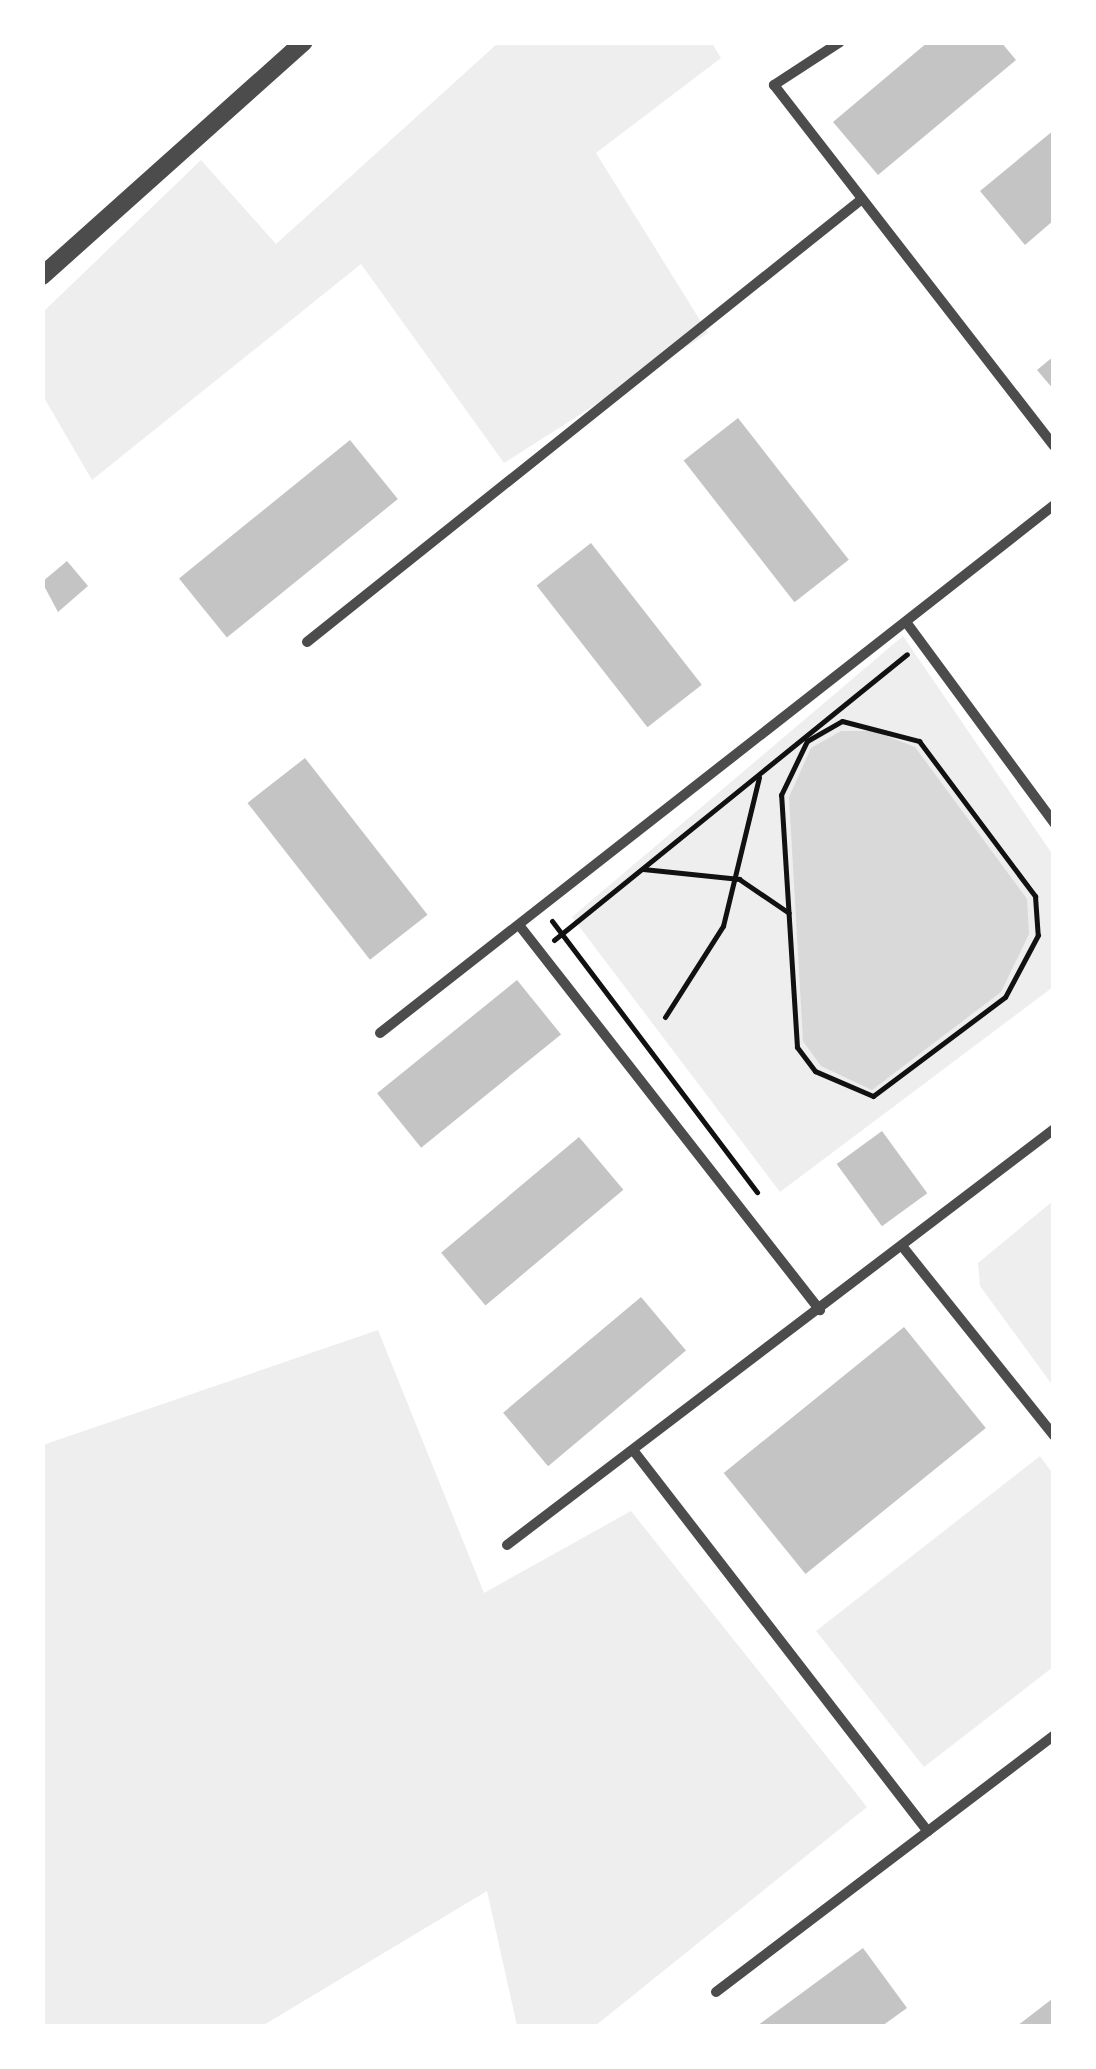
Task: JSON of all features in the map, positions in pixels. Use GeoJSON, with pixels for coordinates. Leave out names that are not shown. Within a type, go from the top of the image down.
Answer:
{"type":"FeatureCollection","features":[{"type":"Feature","properties":{"kind":"street"},"geometry":{"type":"LineString","coordinates":[[42,276],[304,42]]}},
{"type":"Feature","properties":{"kind":"street"},"geometry":{"type":"LineString","coordinates":[[840,42],[774,85],[1054,446]]}},
{"type":"Feature","properties":{"kind":"street"},"geometry":{"type":"LineString","coordinates":[[307,642],[862,199]]}},
{"type":"Feature","properties":{"kind":"street"},"geometry":{"type":"LineString","coordinates":[[380,1033],[1054,506]]}},
{"type":"Feature","properties":{"kind":"street"},"geometry":{"type":"LineString","coordinates":[[906,622],[1054,823]]}},
{"type":"Feature","properties":{"kind":"street"},"geometry":{"type":"LineString","coordinates":[[519,925],[820,1310]]}},
{"type":"Feature","properties":{"kind":"street"},"geometry":{"type":"LineString","coordinates":[[507,1545],[1054,1129]]}},
{"type":"Feature","properties":{"kind":"street"},"geometry":{"type":"LineString","coordinates":[[902,1246],[1054,1436]]}},
{"type":"Feature","properties":{"kind":"street"},"geometry":{"type":"LineString","coordinates":[[633,1450],[928,1831]]}},
{"type":"Feature","properties":{"kind":"street"},"geometry":{"type":"LineString","coordinates":[[716,1992],[1054,1735]]}},
{"type":"Feature","properties":{"kind":"path"},"geometry":{"type":"LineString","coordinates":[[539,952],[921,643]]}},
{"type":"Feature","properties":{"kind":"path"},"geometry":{"type":"LineString","coordinates":[[834,713],[834,726]]}},
{"type":"Feature","properties":{"kind":"path"},"geometry":{"type":"LineString","coordinates":[[876,722],[920,741],[1036,896],[1038,935],[1006,997],[873,1096],[815,1071],[797,1047],[789,913],[781,794],[807,741],[834,726],[876,722]]}},
{"type":"Feature","properties":{"kind":"path"},"geometry":{"type":"LineString","coordinates":[[664,1017],[723,926],[739,879],[759,774]]}},
{"type":"Feature","properties":{"kind":"path"},"geometry":{"type":"LineString","coordinates":[[642,869],[739,879],[789,913]]}},
{"type":"Feature","properties":{"kind":"path"},"geometry":{"type":"LineString","coordinates":[[542,907],[764,1202]]}},
{"type":"Feature","properties":{"kind":"shaded area"},"geometry":{"type":"Polygon","coordinates":[[[498,43],[712,43],[721,58],[596,153],[708,333],[504,463],[361,264],[92,480],[43,396],[42,313],[201,160],[276,244],[498,43]]]}},
{"type":"Feature","properties":{"kind":"shaded area"},"geometry":{"type":"Polygon","coordinates":[[[903,636],[1053,855],[1053,987],[780,1192],[572,917],[903,636]]]}},
{"type":"Feature","properties":{"kind":"shaded area"},"geometry":{"type":"Polygon","coordinates":[[[841,731],[874,731],[915,747],[1027,899],[1029,934],[1001,992],[872,1090],[821,1066],[803,1041],[789,797],[811,748],[841,731]]]}},
{"type":"Feature","properties":{"kind":"shaded area"},"geometry":{"type":"Polygon","coordinates":[[[1053,1201],[1053,1386],[980,1286],[978,1263],[1053,1201]]]}},
{"type":"Feature","properties":{"kind":"shaded area"},"geometry":{"type":"Polygon","coordinates":[[[378,1330],[484,1593],[631,1511],[867,1807],[595,2026],[517,2026],[487,1891],[262,2026],[43,2026],[43,1445],[378,1330]]]}},
{"type":"Feature","properties":{"kind":"shaded area"},"geometry":{"type":"Polygon","coordinates":[[[1040,1456],[1053,1474],[1053,1667],[924,1767],[816,1631],[1040,1456]]]}},
{"type":"Feature","properties":{"kind":"building"},"geometry":{"type":"Polygon","coordinates":[[[928,42],[1001,42],[1016,60],[878,175],[833,122],[928,42]]]}},
{"type":"Feature","properties":{"kind":"building"},"geometry":{"type":"Polygon","coordinates":[[[1054,130],[1054,220],[1025,245],[980,191],[1054,130]]]}},
{"type":"Feature","properties":{"kind":"building"},"geometry":{"type":"Polygon","coordinates":[[[1054,356],[1054,390],[1037,370],[1054,356]]]}},
{"type":"Feature","properties":{"kind":"building"},"geometry":{"type":"Polygon","coordinates":[[[738,418],[849,560],[794,602],[684,460],[738,418]]]}},
{"type":"Feature","properties":{"kind":"building"},"geometry":{"type":"Polygon","coordinates":[[[350,440],[398,499],[227,638],[179,578],[350,440]]]}},
{"type":"Feature","properties":{"kind":"building"},"geometry":{"type":"Polygon","coordinates":[[[591,543],[702,685],[647,727],[537,585],[591,543]]]}},
{"type":"Feature","properties":{"kind":"building"},"geometry":{"type":"Polygon","coordinates":[[[67,561],[88,586],[58,612],[42,582],[67,561]]]}},
{"type":"Feature","properties":{"kind":"building"},"geometry":{"type":"Polygon","coordinates":[[[305,758],[428,915],[370,960],[247,803],[305,758]]]}},
{"type":"Feature","properties":{"kind":"building"},"geometry":{"type":"Polygon","coordinates":[[[517,980],[561,1034],[421,1148],[377,1093],[517,980]]]}},
{"type":"Feature","properties":{"kind":"building"},"geometry":{"type":"Polygon","coordinates":[[[882,1131],[927,1193],[882,1226],[837,1164],[882,1131]]]}},
{"type":"Feature","properties":{"kind":"building"},"geometry":{"type":"Polygon","coordinates":[[[579,1137],[623,1190],[485,1306],[441,1253],[579,1137]]]}},
{"type":"Feature","properties":{"kind":"building"},"geometry":{"type":"Polygon","coordinates":[[[641,1297],[686,1351],[548,1466],[503,1413],[641,1297]]]}},
{"type":"Feature","properties":{"kind":"building"},"geometry":{"type":"Polygon","coordinates":[[[904,1327],[986,1428],[806,1574],[724,1473],[904,1327]]]}},
{"type":"Feature","properties":{"kind":"building"},"geometry":{"type":"Polygon","coordinates":[[[863,1948],[907,2008],[882,2026],[757,2026],[863,1948]]]}},
{"type":"Feature","properties":{"kind":"building"},"geometry":{"type":"Polygon","coordinates":[[[1052,1999],[1054,2026],[1017,2026],[1052,1999]]]}}]}
